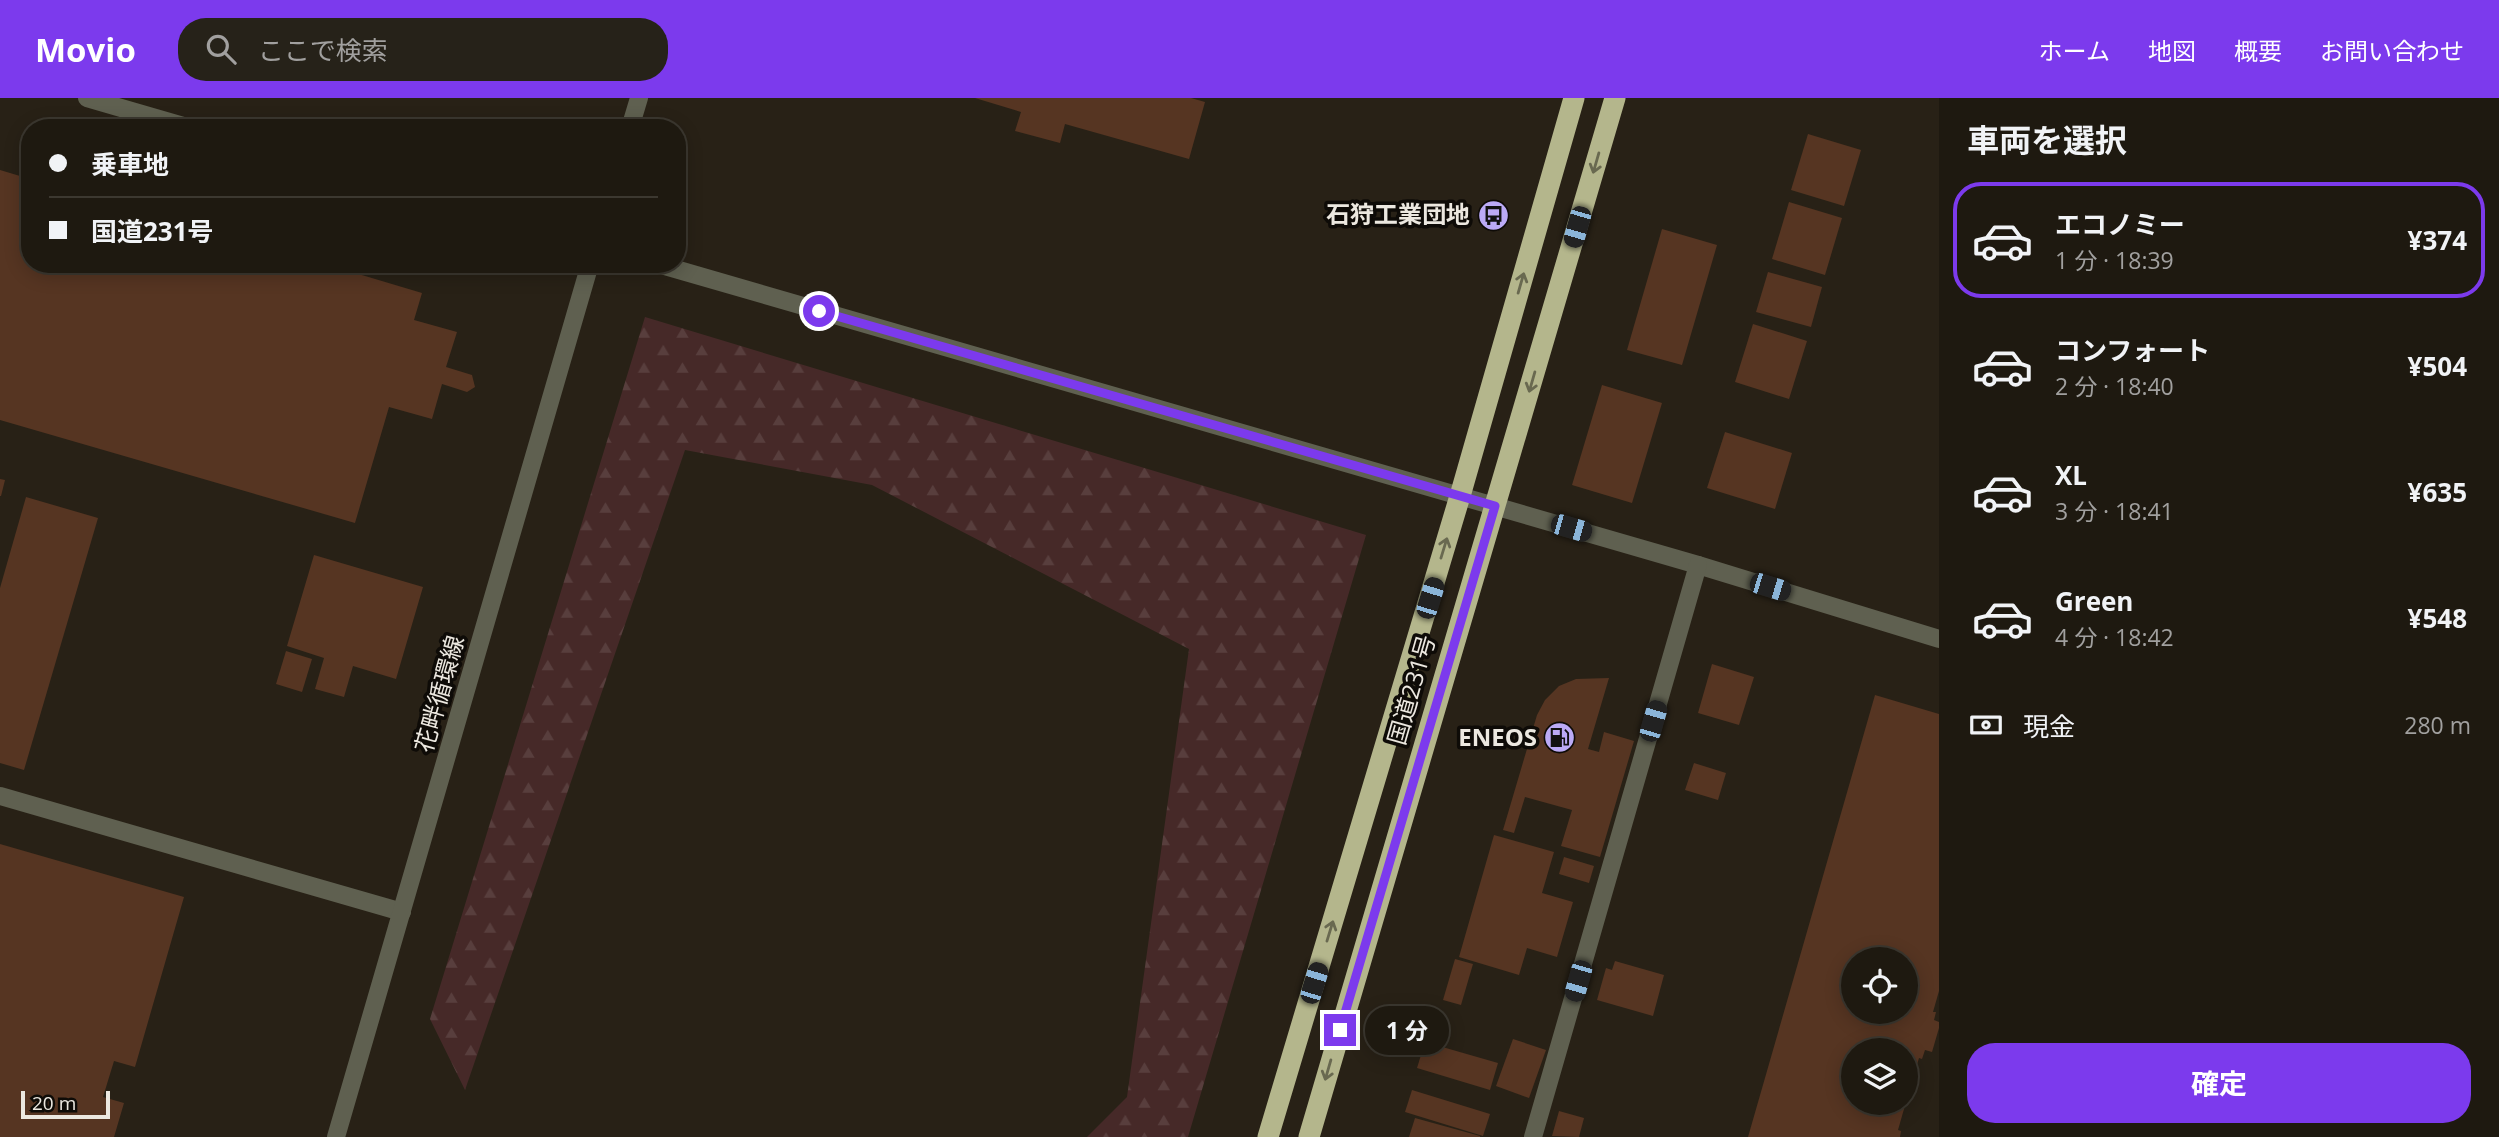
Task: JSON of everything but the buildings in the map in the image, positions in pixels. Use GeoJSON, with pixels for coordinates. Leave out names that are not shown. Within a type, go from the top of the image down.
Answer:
{"type":"FeatureCollection","features":[{"type":"Feature","properties":{"kind":"highway","name":"国道231号"},"geometry":{"type":"LineString","coordinates":[[1268,1137],[1460,496],[1574,98]]}},
{"type":"Feature","properties":{"kind":"highway","name":"国道231号"},"geometry":{"type":"LineString","coordinates":[[1309,1137],[1615,98]]}},
{"type":"Feature","properties":{"kind":"street"},"geometry":{"type":"LineString","coordinates":[[88,98],[159,119]]}},
{"type":"Feature","properties":{"kind":"street"},"geometry":{"type":"LineString","coordinates":[[633,119],[639,98]]}},
{"type":"Feature","properties":{"kind":"street"},"geometry":{"type":"LineString","coordinates":[[686,272],[1698,565],[1939,639]]}},
{"type":"Feature","properties":{"kind":"street","name":"花畔循環線"},"geometry":{"type":"LineString","coordinates":[[336,1137],[587,273]]}},
{"type":"Feature","properties":{"kind":"street"},"geometry":{"type":"LineString","coordinates":[[1533,1137],[1698,565]]}},
{"type":"Feature","properties":{"kind":"street"},"geometry":{"type":"LineString","coordinates":[[0,796],[402,912]]}},
{"type":"Feature","properties":{"kind":"green space"},"geometry":{"type":"Polygon","coordinates":[[[645,317],[1366,535],[1188,1137],[1087,1137],[1127,1097],[1189,649],[872,485],[685,450],[465,1090],[430,1019],[645,317]]]}},
{"type":"Feature","properties":{"kind":"place","name":"石狩工業団地"},"geometry":{"type":"Point","coordinates":[1493,215]}},
{"type":"Feature","properties":{"kind":"place","name":"ENEOS"},"geometry":{"type":"Point","coordinates":[1560,738]}},
{"type":"Feature","properties":{"kind":"route"},"geometry":{"type":"LineString","coordinates":[[819,311],[1495,506],[1340,1030]]}}]}
